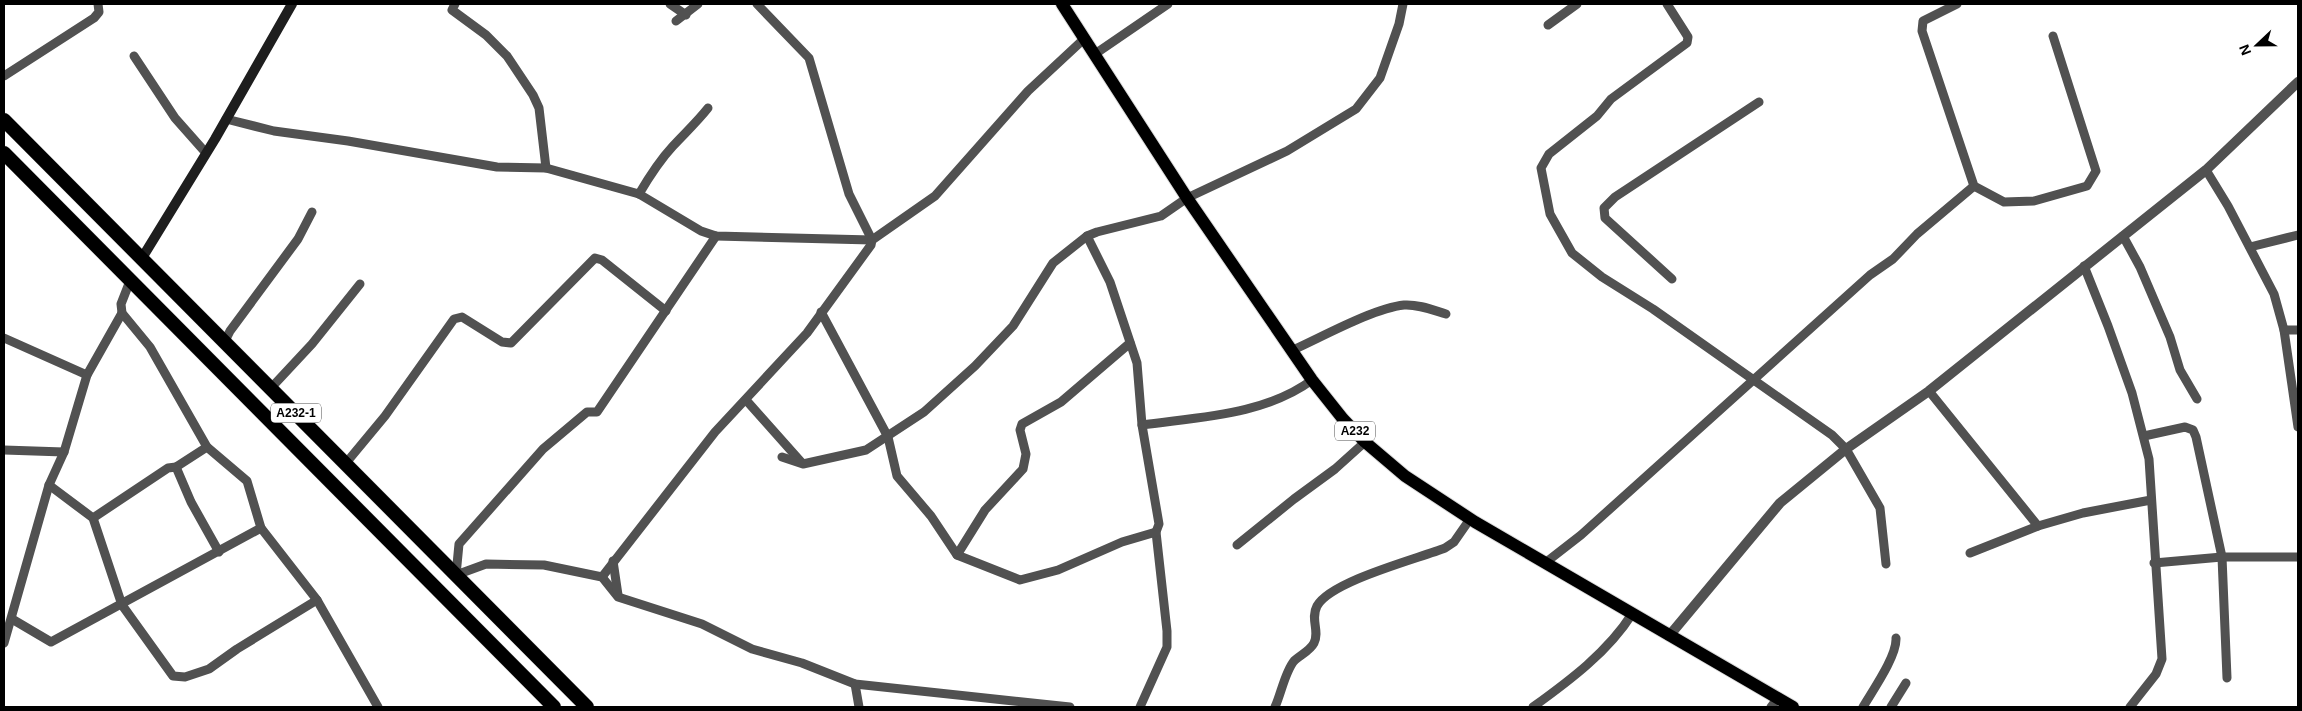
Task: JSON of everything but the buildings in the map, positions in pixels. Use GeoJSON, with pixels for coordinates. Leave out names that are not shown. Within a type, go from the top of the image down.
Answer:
{"type":"FeatureCollection","features":[{"type":"Feature","properties":{"kind":"highway","name":"A232-1"},"geometry":{"type":"LineString","coordinates":[[4,120],[587,707]]}},
{"type":"Feature","properties":{"kind":"highway","name":"A232-1"},"geometry":{"type":"LineString","coordinates":[[4,153],[554,707]]}},
{"type":"Feature","properties":{"kind":"main road"},"geometry":{"type":"LineString","coordinates":[[142,258],[206,153],[292,4]]}},
{"type":"Feature","properties":{"kind":"main road","name":"A232"},"geometry":{"type":"LineString","coordinates":[[1062,4],[1187,198],[1312,380],[1364,442],[1405,476],[1470,519],[1669,636],[1775,703],[1793,707]]}},
{"type":"Feature","properties":{"kind":"street"},"geometry":{"type":"LineString","coordinates":[[4,76],[94,18],[99,12],[98,4]]}},
{"type":"Feature","properties":{"kind":"street"},"geometry":{"type":"LineString","coordinates":[[455,4],[452,10],[486,35],[507,56],[533,94],[539,108],[546,168]]}},
{"type":"Feature","properties":{"kind":"street"},"geometry":{"type":"LineString","coordinates":[[670,4],[686,15]]}},
{"type":"Feature","properties":{"kind":"street"},"geometry":{"type":"LineString","coordinates":[[676,21],[698,4]]}},
{"type":"Feature","properties":{"kind":"street"},"geometry":{"type":"LineString","coordinates":[[602,577],[715,432],[807,332],[871,245],[872,240],[849,194],[809,58],[757,4]]}},
{"type":"Feature","properties":{"kind":"street"},"geometry":{"type":"LineString","coordinates":[[1095,54],[1168,4]]}},
{"type":"Feature","properties":{"kind":"street"},"geometry":{"type":"LineString","coordinates":[[782,458],[803,464],[866,450],[888,437],[924,412],[975,366],[1013,326],[1053,263],[1087,236],[1161,216],[1187,198],[1287,151],[1356,109],[1380,78],[1399,24],[1403,4]]}},
{"type":"Feature","properties":{"kind":"street"},"geometry":{"type":"LineString","coordinates":[[1548,25],[1577,4]]}},
{"type":"Feature","properties":{"kind":"street"},"geometry":{"type":"LineString","coordinates":[[1667,4],[1688,37],[1686,43],[1611,99],[1597,116],[1548,154],[1541,168],[1550,214],[1572,253],[1602,277],[1654,309],[1832,435],[1846,450],[1880,508],[1886,564]]}},
{"type":"Feature","properties":{"kind":"street"},"geometry":{"type":"LineString","coordinates":[[1957,4],[1923,22],[1922,31],[1974,186],[2004,202],[2034,200],[2087,186],[2096,171],[2053,36]]}},
{"type":"Feature","properties":{"kind":"street"},"geometry":{"type":"LineString","coordinates":[[226,119],[274,130],[497,167],[546,168],[639,194],[701,231],[716,236],[872,240],[935,196],[1028,91],[1085,38]]}},
{"type":"Feature","properties":{"kind":"street"},"geometry":{"type":"LineString","coordinates":[[134,56],[175,118],[206,153]]}},
{"type":"Feature","properties":{"kind":"street"},"geometry":{"type":"LineString","coordinates":[[1669,636],[1780,503],[1846,450],[1929,391],[2206,170],[2298,82]]}},
{"type":"Feature","properties":{"kind":"street"},"geometry":{"type":"LineString","coordinates":[[1672,279],[1605,218],[1604,208],[1615,196],[1759,102]]}},
{"type":"Feature","properties":{"kind":"street"},"geometry":{"type":"LineString","coordinates":[[639,194],[673,145],[693,127],[708,108]]}},
{"type":"Feature","properties":{"kind":"street"},"geometry":{"type":"LineString","coordinates":[[2206,170],[2274,294],[2284,330],[2298,427]]}},
{"type":"Feature","properties":{"kind":"street"},"geometry":{"type":"LineString","coordinates":[[1545,563],[1581,535],[1755,381],[1870,275],[1894,259],[1917,234],[1974,186]]}},
{"type":"Feature","properties":{"kind":"street"},"geometry":{"type":"LineString","coordinates":[[225,341],[230,331],[298,239],[312,212]]}},
{"type":"Feature","properties":{"kind":"street"},"geometry":{"type":"LineString","coordinates":[[716,236],[597,412],[587,412],[543,449],[459,544],[456,575],[486,564],[544,564],[602,577],[618,597],[702,624],[752,650],[802,663],[855,684],[1070,707]]}},
{"type":"Feature","properties":{"kind":"street"},"geometry":{"type":"LineString","coordinates":[[1087,236],[1110,282],[1137,363],[1142,425],[1158,524],[1156,532],[1167,631],[1167,648],[1140,707]]}},
{"type":"Feature","properties":{"kind":"street"},"geometry":{"type":"LineString","coordinates":[[2123,236],[2140,267],[2170,337],[2180,370],[2197,399]]}},
{"type":"Feature","properties":{"kind":"street"},"geometry":{"type":"LineString","coordinates":[[2250,248],[2298,236]]}},
{"type":"Feature","properties":{"kind":"street"},"geometry":{"type":"LineString","coordinates":[[346,463],[385,416],[454,319],[462,317],[502,342],[511,343],[595,258],[602,260],[666,312]]}},
{"type":"Feature","properties":{"kind":"street"},"geometry":{"type":"LineString","coordinates":[[2084,266],[2108,326],[2144,436],[2149,458],[2154,563],[2159,603],[2162,659],[2156,674],[2130,707]]}},
{"type":"Feature","properties":{"kind":"street"},"geometry":{"type":"LineString","coordinates":[[130,281],[121,304],[122,313],[150,347],[207,447],[247,481],[261,528],[317,600],[378,707]]}},
{"type":"Feature","properties":{"kind":"street"},"geometry":{"type":"LineString","coordinates":[[271,388],[312,344],[360,284]]}},
{"type":"Feature","properties":{"kind":"street"},"geometry":{"type":"LineString","coordinates":[[1293,350],[1364,318],[1396,307],[1406,305],[1446,314]]}},
{"type":"Feature","properties":{"kind":"street"},"geometry":{"type":"LineString","coordinates":[[820,312],[888,437],[897,476],[931,516],[957,555],[1020,580],[1058,570],[1122,542],[1156,532]]}},
{"type":"Feature","properties":{"kind":"street"},"geometry":{"type":"LineString","coordinates":[[4,643],[49,485],[64,452],[87,375],[122,313]]}},
{"type":"Feature","properties":{"kind":"street"},"geometry":{"type":"LineString","coordinates":[[2284,330],[2298,330]]}},
{"type":"Feature","properties":{"kind":"street"},"geometry":{"type":"LineString","coordinates":[[4,338],[87,375]]}},
{"type":"Feature","properties":{"kind":"street"},"geometry":{"type":"LineString","coordinates":[[957,555],[986,510],[1023,469],[1026,454],[1020,430],[1022,424],[1061,402],[1130,343]]}},
{"type":"Feature","properties":{"kind":"street"},"geometry":{"type":"LineString","coordinates":[[1142,425],[1242,410],[1298,391],[1312,380]]}},
{"type":"Feature","properties":{"kind":"street"},"geometry":{"type":"LineString","coordinates":[[1929,391],[2038,526]]}},
{"type":"Feature","properties":{"kind":"street"},"geometry":{"type":"LineString","coordinates":[[746,400],[803,464]]}},
{"type":"Feature","properties":{"kind":"street"},"geometry":{"type":"LineString","coordinates":[[2144,436],[2185,427],[2193,430],[2196,438],[2222,557],[2227,678]]}},
{"type":"Feature","properties":{"kind":"street"},"geometry":{"type":"LineString","coordinates":[[1237,545],[1335,469],[1364,442]]}},
{"type":"Feature","properties":{"kind":"street"},"geometry":{"type":"LineString","coordinates":[[93,518],[168,468],[176,467],[207,447]]}},
{"type":"Feature","properties":{"kind":"street"},"geometry":{"type":"LineString","coordinates":[[4,450],[64,452]]}},
{"type":"Feature","properties":{"kind":"street"},"geometry":{"type":"LineString","coordinates":[[176,467],[191,502],[219,552]]}},
{"type":"Feature","properties":{"kind":"street"},"geometry":{"type":"LineString","coordinates":[[49,485],[93,518],[122,605],[173,676],[185,677],[209,669],[237,649],[317,600]]}},
{"type":"Feature","properties":{"kind":"street"},"geometry":{"type":"LineString","coordinates":[[1970,553],[2038,526],[2084,513],[2151,500]]}},
{"type":"Feature","properties":{"kind":"street"},"geometry":{"type":"LineString","coordinates":[[1275,707],[1293,663],[1313,646],[1317,632],[1314,615],[1318,604],[1357,579],[1445,548],[1454,542],[1470,519]]}},
{"type":"Feature","properties":{"kind":"street"},"geometry":{"type":"LineString","coordinates":[[12,619],[51,642],[261,528]]}},
{"type":"Feature","properties":{"kind":"street"},"geometry":{"type":"LineString","coordinates":[[2154,563],[2222,557],[2298,557]]}},
{"type":"Feature","properties":{"kind":"street"},"geometry":{"type":"LineString","coordinates":[[613,561],[618,597]]}},
{"type":"Feature","properties":{"kind":"street"},"geometry":{"type":"LineString","coordinates":[[1532,707],[1587,664],[1613,639],[1632,614]]}},
{"type":"Feature","properties":{"kind":"street"},"geometry":{"type":"LineString","coordinates":[[1863,707],[1897,646],[1896,638]]}},
{"type":"Feature","properties":{"kind":"street"},"geometry":{"type":"LineString","coordinates":[[1891,707],[1906,683]]}},
{"type":"Feature","properties":{"kind":"street"},"geometry":{"type":"LineString","coordinates":[[855,684],[859,707]]}}]}
